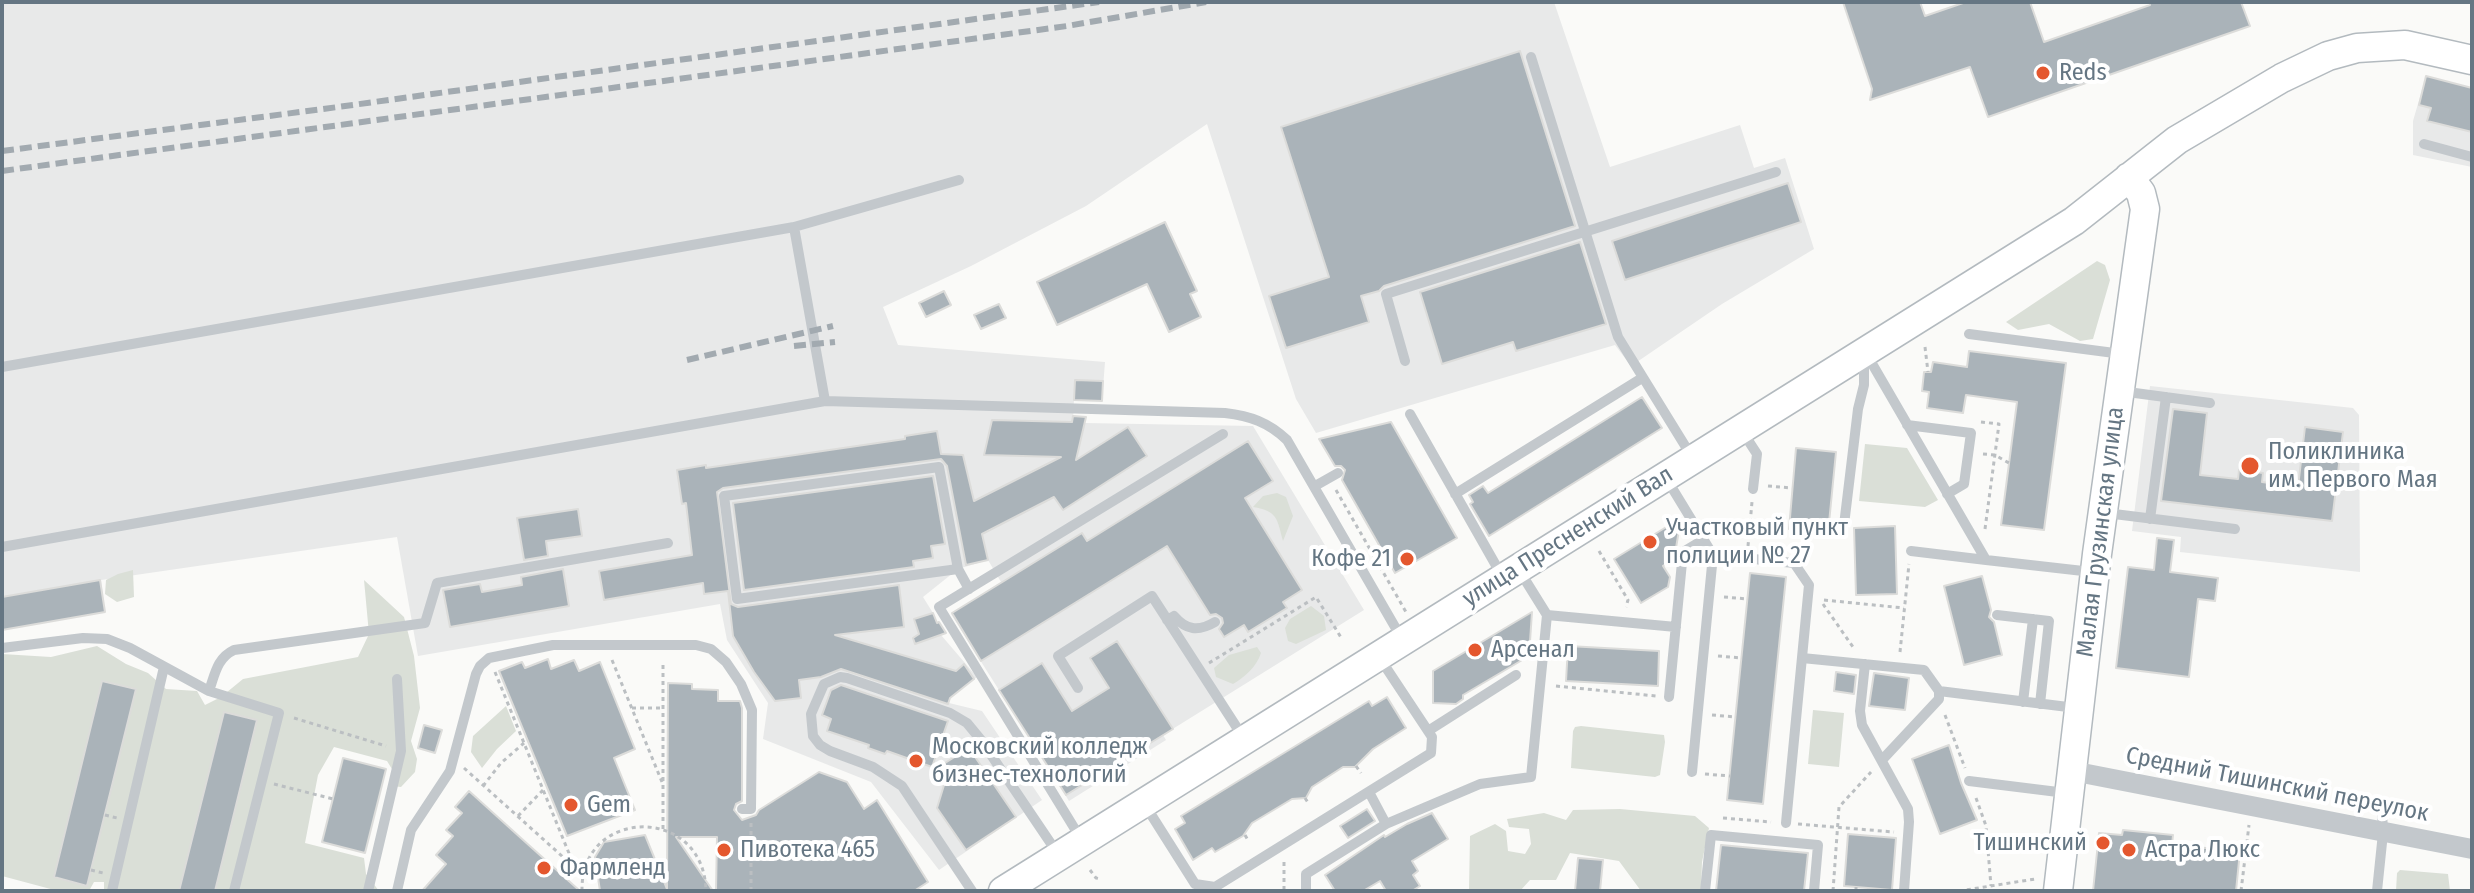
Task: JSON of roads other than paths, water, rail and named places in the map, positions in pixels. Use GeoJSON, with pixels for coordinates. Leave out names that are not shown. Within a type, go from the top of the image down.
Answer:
{"type":"FeatureCollection","features":[{"type":"Feature","properties":{"kind":"main road","name":"улица Пресненский Вал"},"geometry":{"type":"LineString","coordinates":[[1018,887],[1071,848],[2074,221],[2177,140],[2282,78],[2328,56],[2357,48],[2405,45],[2472,60]]}},
{"type":"Feature","properties":{"kind":"main road","name":"Малая Грузинская улица"},"geometry":{"type":"LineString","coordinates":[[2048,885],[2070,782],[2094,572],[2145,209],[2141,193],[2129,177]]}},
{"type":"Feature","properties":{"kind":"street","name":"Средний Тишинский переулок"},"geometry":{"type":"LineString","coordinates":[[2070,782],[2472,849]]}},
{"type":"Feature","properties":{"kind":"lane"},"geometry":{"type":"LineString","coordinates":[[1531,57],[1618,337],[1693,459]]}},
{"type":"Feature","properties":{"kind":"lane"},"geometry":{"type":"LineString","coordinates":[[2424,144],[2472,157]]}},
{"type":"Feature","properties":{"kind":"lane"},"geometry":{"type":"LineString","coordinates":[[1405,361],[1386,294],[1776,172]]}},
{"type":"Feature","properties":{"kind":"lane"},"geometry":{"type":"LineString","coordinates":[[2,367],[794,227],[959,180]]}},
{"type":"Feature","properties":{"kind":"lane"},"geometry":{"type":"LineString","coordinates":[[794,227],[825,401]]}},
{"type":"Feature","properties":{"kind":"lane"},"geometry":{"type":"LineString","coordinates":[[1969,334],[2124,354]]}},
{"type":"Feature","properties":{"kind":"lane"},"geometry":{"type":"LineString","coordinates":[[1865,352],[1986,560]]}},
{"type":"Feature","properties":{"kind":"lane"},"geometry":{"type":"LineString","coordinates":[[1844,525],[1858,409],[1864,385],[1865,352]]}},
{"type":"Feature","properties":{"kind":"lane"},"geometry":{"type":"LineString","coordinates":[[1455,494],[1642,378]]}},
{"type":"Feature","properties":{"kind":"lane"},"geometry":{"type":"LineString","coordinates":[[2119,391],[2210,403]]}},
{"type":"Feature","properties":{"kind":"lane"},"geometry":{"type":"LineString","coordinates":[[2150,519],[2166,397]]}},
{"type":"Feature","properties":{"kind":"lane"},"geometry":{"type":"LineString","coordinates":[[2,547],[825,401],[1247,416],[1264,422],[1287,440],[1403,641]]}},
{"type":"Feature","properties":{"kind":"lane"},"geometry":{"type":"LineString","coordinates":[[1410,414],[1455,494],[1510,573],[1547,615],[1676,627]]}},
{"type":"Feature","properties":{"kind":"lane"},"geometry":{"type":"LineString","coordinates":[[1907,425],[1971,433],[1964,484],[1947,494]]}},
{"type":"Feature","properties":{"kind":"lane"},"geometry":{"type":"LineString","coordinates":[[1741,429],[1757,454],[1754,487]]}},
{"type":"Feature","properties":{"kind":"lane"},"geometry":{"type":"LineString","coordinates":[[1071,848],[939,607],[1223,434]]}},
{"type":"Feature","properties":{"kind":"lane"},"geometry":{"type":"LineString","coordinates":[[958,569],[737,599],[724,496],[939,467],[958,569],[969,589]]}},
{"type":"Feature","properties":{"kind":"lane"},"geometry":{"type":"LineString","coordinates":[[1315,486],[1334,475]]}},
{"type":"Feature","properties":{"kind":"lane"},"geometry":{"type":"LineString","coordinates":[[1665,477],[1713,555],[1692,772]]}},
{"type":"Feature","properties":{"kind":"lane"},"geometry":{"type":"LineString","coordinates":[[2102,513],[2235,529]]}},
{"type":"Feature","properties":{"kind":"lane"},"geometry":{"type":"LineString","coordinates":[[1669,697],[1683,552],[1703,540]]}},
{"type":"Feature","properties":{"kind":"lane"},"geometry":{"type":"LineString","coordinates":[[209,691],[219,662],[234,650],[425,623],[437,583],[668,543]]}},
{"type":"Feature","properties":{"kind":"lane"},"geometry":{"type":"LineString","coordinates":[[1911,551],[2094,572]]}},
{"type":"Feature","properties":{"kind":"lane"},"geometry":{"type":"LineString","coordinates":[[1713,555],[1794,563],[1809,585],[1786,823]]}},
{"type":"Feature","properties":{"kind":"lane"},"geometry":{"type":"LineString","coordinates":[[1078,688],[1058,656],[1152,596],[1245,740]]}},
{"type":"Feature","properties":{"kind":"lane"},"geometry":{"type":"LineString","coordinates":[[1306,891],[1306,874],[1386,824],[1480,784],[1531,777],[1547,615]]}},
{"type":"Feature","properties":{"kind":"lane"},"geometry":{"type":"LineString","coordinates":[[1997,615],[2049,621],[2040,704]]}},
{"type":"Feature","properties":{"kind":"lane"},"geometry":{"type":"LineString","coordinates":[[1167,620],[1174,616],[1183,626],[1196,630],[1215,622]]}},
{"type":"Feature","properties":{"kind":"lane"},"geometry":{"type":"LineString","coordinates":[[2023,702],[2033,619]]}},
{"type":"Feature","properties":{"kind":"lane"},"geometry":{"type":"LineString","coordinates":[[2,648],[83,638],[107,639],[209,691],[279,713],[234,891]]}},
{"type":"Feature","properties":{"kind":"lane"},"geometry":{"type":"LineString","coordinates":[[397,891],[413,825],[447,777],[476,674],[489,658],[553,645],[696,645],[711,649],[726,662],[745,691],[752,710],[746,809]]}},
{"type":"Feature","properties":{"kind":"lane"},"geometry":{"type":"LineString","coordinates":[[1144,803],[1195,884],[1226,886],[1431,753],[1432,737],[1378,656]]}},
{"type":"Feature","properties":{"kind":"lane"},"geometry":{"type":"LineString","coordinates":[[1802,658],[1924,670],[1939,691],[1939,699],[1882,760]]}},
{"type":"Feature","properties":{"kind":"lane"},"geometry":{"type":"LineString","coordinates":[[1865,664],[1860,711],[1862,725],[1908,809],[1904,891]]}},
{"type":"Feature","properties":{"kind":"lane"},"geometry":{"type":"LineString","coordinates":[[112,891],[164,667]]}},
{"type":"Feature","properties":{"kind":"lane"},"geometry":{"type":"LineString","coordinates":[[1428,731],[1516,675]]}},
{"type":"Feature","properties":{"kind":"lane"},"geometry":{"type":"LineString","coordinates":[[972,891],[902,786],[873,767],[830,751],[813,736],[811,714],[824,684],[840,677],[847,678],[950,713],[967,723],[1071,848]]}},
{"type":"Feature","properties":{"kind":"lane"},"geometry":{"type":"LineString","coordinates":[[368,891],[401,751],[397,679]]}},
{"type":"Feature","properties":{"kind":"lane"},"geometry":{"type":"LineString","coordinates":[[1939,691],[2079,708]]}},
{"type":"Feature","properties":{"kind":"lane"},"geometry":{"type":"LineString","coordinates":[[1969,781],[2070,782]]}},
{"type":"Feature","properties":{"kind":"lane"},"geometry":{"type":"LineString","coordinates":[[1369,792],[1386,824]]}},
{"type":"Feature","properties":{"kind":"lane"},"geometry":{"type":"LineString","coordinates":[[2377,891],[2383,833],[2382,810]]}},
{"type":"Feature","properties":{"kind":"lane"},"geometry":{"type":"LineString","coordinates":[[1705,891],[1711,835],[1818,845],[1814,891]]}},
{"type":"Feature","properties":{"kind":"railway"},"geometry":{"type":"LineString","coordinates":[[2,151],[1099,2]]}},
{"type":"Feature","properties":{"kind":"railway"},"geometry":{"type":"LineString","coordinates":[[2,171],[1067,26],[1206,2]]}},
{"type":"Feature","properties":{"kind":"railway"},"geometry":{"type":"LineString","coordinates":[[687,360],[833,326]]}},
{"type":"Feature","properties":{"kind":"railway"},"geometry":{"type":"LineString","coordinates":[[794,346],[835,342]]}},
{"type":"Feature","properties":{"kind":"place","name":"Reds"},"geometry":{"type":"Point","coordinates":[2043,73]}},
{"type":"Feature","properties":{"kind":"place","name":"Поликлиника им. Первого Мая"},"geometry":{"type":"Point","coordinates":[2250,466]}},
{"type":"Feature","properties":{"kind":"place","name":"Участковый пункт полиции № 27"},"geometry":{"type":"Point","coordinates":[1650,542]}},
{"type":"Feature","properties":{"kind":"place","name":"Кофе 21"},"geometry":{"type":"Point","coordinates":[1407,559]}},
{"type":"Feature","properties":{"kind":"place","name":"Арсенал"},"geometry":{"type":"Point","coordinates":[1475,650]}},
{"type":"Feature","properties":{"kind":"place","name":"Московский колледж бизнес-технологий"},"geometry":{"type":"Point","coordinates":[916,761]}},
{"type":"Feature","properties":{"kind":"place","name":"Gem"},"geometry":{"type":"Point","coordinates":[571,805]}},
{"type":"Feature","properties":{"kind":"place","name":"Тишинский"},"geometry":{"type":"Point","coordinates":[2103,843]}},
{"type":"Feature","properties":{"kind":"place","name":"Пивотека 465"},"geometry":{"type":"Point","coordinates":[724,850]}},
{"type":"Feature","properties":{"kind":"place","name":"Астра Люкс"},"geometry":{"type":"Point","coordinates":[2129,850]}},
{"type":"Feature","properties":{"kind":"place","name":"Фармленд"},"geometry":{"type":"Point","coordinates":[544,868]}}]}
